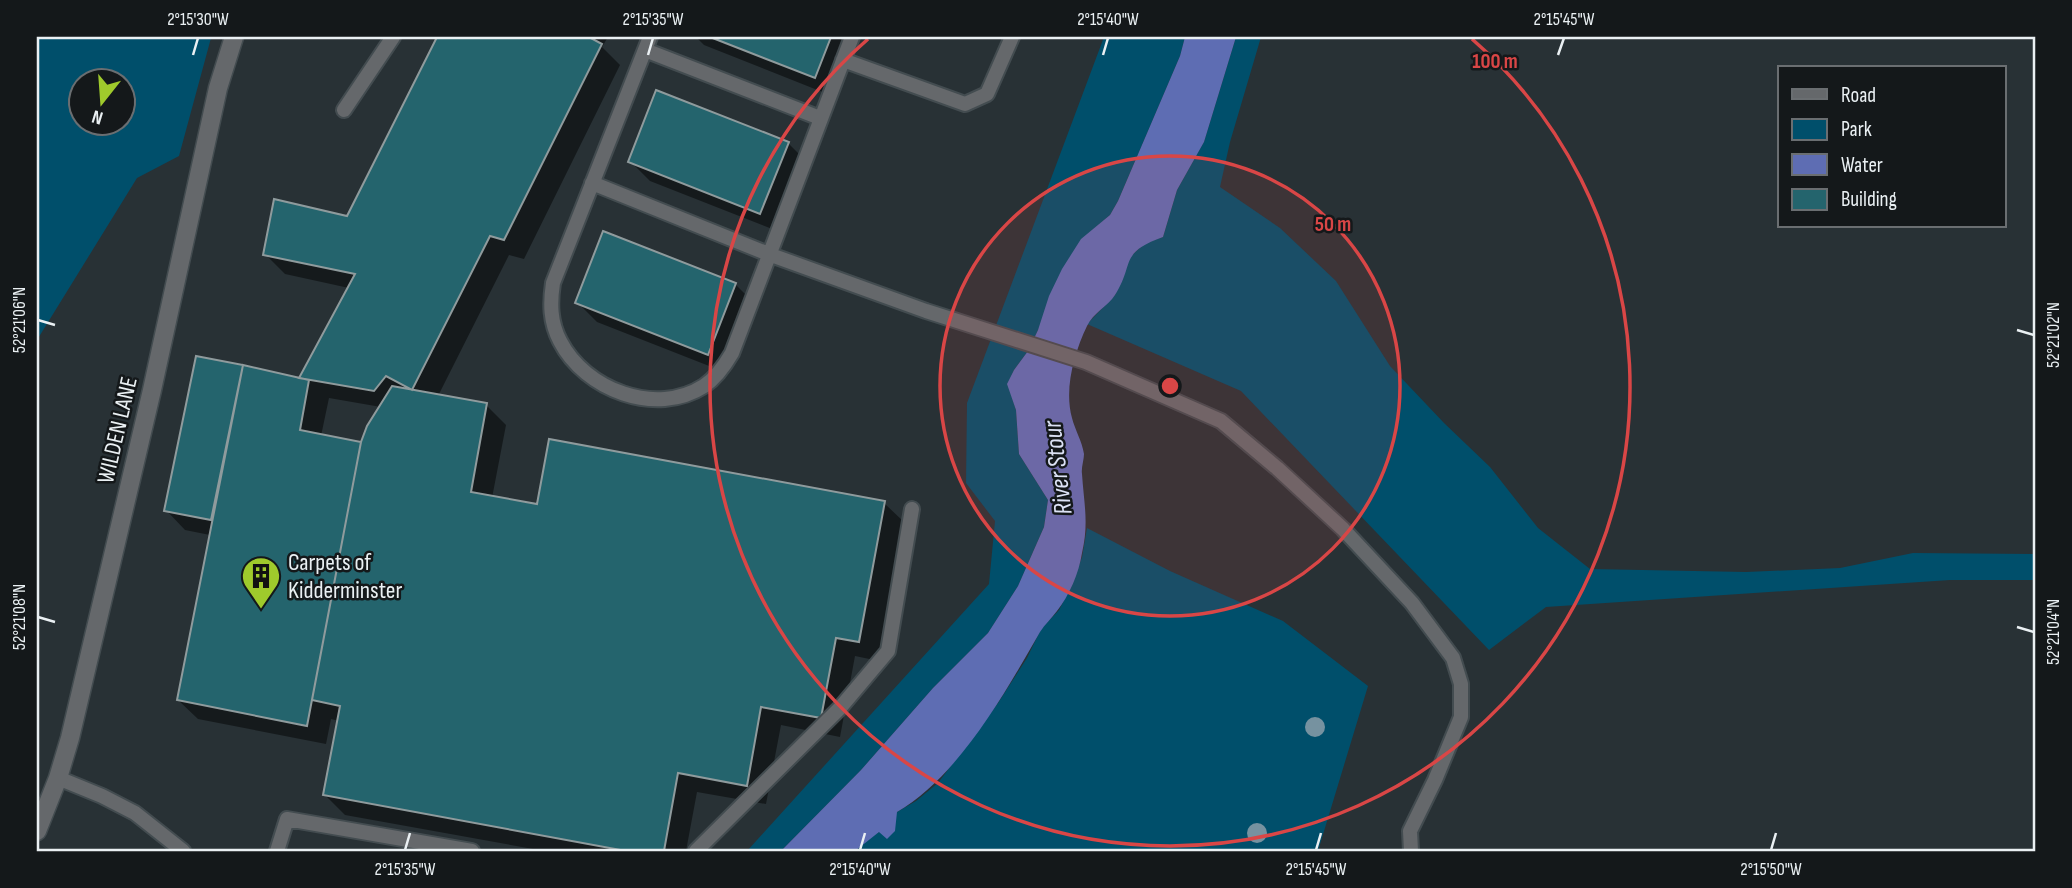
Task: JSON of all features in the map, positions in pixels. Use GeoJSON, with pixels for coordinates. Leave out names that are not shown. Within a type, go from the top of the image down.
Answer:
{"type":"FeatureCollection","features":[{"type":"Feature","properties":{"kind":"street","name":"WILDEN LANE"},"geometry":{"type":"LineString","coordinates":[[37,831],[58,778],[73,724],[152,390],[218,88],[234,37]]}},
{"type":"Feature","properties":{"kind":"lane"},"geometry":{"type":"LineString","coordinates":[[344,110],[393,37]]}},
{"type":"Feature","properties":{"kind":"lane"},"geometry":{"type":"LineString","coordinates":[[820,118],[647,43],[553,283],[551,312],[560,341],[580,368],[612,390],[646,399],[659,399],[704,386],[725,365],[771,255],[852,37]]}},
{"type":"Feature","properties":{"kind":"lane"},"geometry":{"type":"LineString","coordinates":[[843,60],[965,104],[987,94],[1012,37]]}},
{"type":"Feature","properties":{"kind":"lane"},"geometry":{"type":"LineString","coordinates":[[592,183],[771,255],[1011,339],[1086,362],[1221,421],[1343,529],[1412,603],[1453,658],[1461,684],[1461,717],[1410,831],[1411,851]]}},
{"type":"Feature","properties":{"kind":"lane"},"geometry":{"type":"LineString","coordinates":[[696,851],[840,708],[888,651],[912,509]]}},
{"type":"Feature","properties":{"kind":"lane"},"geometry":{"type":"LineString","coordinates":[[58,778],[135,813],[183,851]]}},
{"type":"Feature","properties":{"kind":"lane"},"geometry":{"type":"LineString","coordinates":[[276,851],[287,818],[472,851]]}},
{"type":"Feature","properties":{"kind":"green space"},"geometry":{"type":"Polygon","coordinates":[[[37,37],[211,38],[179,156],[137,178],[37,340],[37,37]]]}},
{"type":"Feature","properties":{"kind":"green space"},"geometry":{"type":"Polygon","coordinates":[[[1104,37],[1185,37],[1180,56],[1118,201],[1110,215],[1081,240],[1028,351],[1014,370],[1008,384],[1016,410],[1019,454],[1048,500],[1044,527],[1018,586],[988,633],[933,688],[861,770],[781,851],[747,851],[989,584],[995,521],[966,483],[967,403],[1104,37]]]}},
{"type":"Feature","properties":{"kind":"green space"},"geometry":{"type":"Polygon","coordinates":[[[1236,37],[1261,37],[1230,142],[1220,187],[1280,228],[1336,281],[1390,366],[1490,467],[1538,528],[1590,569],[1746,572],[1840,568],[1913,553],[2035,554],[2035,580],[1950,580],[1546,607],[1489,650],[1241,391],[1087,324],[1115,295],[1129,258],[1145,243],[1163,237],[1177,190],[1204,142],[1236,37]]]}},
{"type":"Feature","properties":{"kind":"green space"},"geometry":{"type":"Polygon","coordinates":[[[1087,528],[1170,571],[1283,621],[1368,686],[1318,851],[860,851],[857,847],[879,832],[897,812],[938,783],[998,703],[1027,658],[1041,629],[1059,610],[1072,585],[1082,557],[1087,528]]]}},
{"type":"Feature","properties":{"kind":"water","name":"River Stour"},"geometry":{"type":"Polygon","coordinates":[[[1185,37],[1236,37],[1204,142],[1177,190],[1163,237],[1139,248],[1133,254],[1115,295],[1087,326],[1074,359],[1069,395],[1073,422],[1084,454],[1082,472],[1086,523],[1081,561],[1069,591],[1040,632],[979,731],[941,777],[897,812],[895,831],[887,839],[879,832],[855,851],[781,851],[861,770],[933,688],[988,633],[1018,586],[1044,527],[1048,500],[1019,454],[1016,410],[1007,384],[1028,351],[1062,269],[1081,239],[1110,215],[1118,201],[1180,56],[1185,37]]]}},
{"type":"Feature","properties":{"kind":"building"},"geometry":{"type":"Polygon","coordinates":[[[437,37],[589,37],[602,44],[504,240],[490,236],[412,390],[386,376],[374,391],[299,378],[355,274],[263,255],[274,199],[347,216],[437,37]]]}},
{"type":"Feature","properties":{"kind":"building"},"geometry":{"type":"Polygon","coordinates":[[[710,37],[831,37],[815,78],[710,37]]]}},
{"type":"Feature","properties":{"kind":"building"},"geometry":{"type":"Polygon","coordinates":[[[656,90],[789,142],[760,214],[628,162],[656,90]]]}},
{"type":"Feature","properties":{"kind":"building"},"geometry":{"type":"Polygon","coordinates":[[[603,231],[736,283],[708,355],[575,303],[603,231]]]}},
{"type":"Feature","properties":{"kind":"building"},"geometry":{"type":"Polygon","coordinates":[[[196,356],[243,365],[211,520],[164,511],[196,356]]]}},
{"type":"Feature","properties":{"kind":"building","name":"Carpets of Kidderminster"},"geometry":{"type":"Polygon","coordinates":[[[243,365],[309,380],[300,430],[361,442],[307,726],[177,700],[243,365]]]}},
{"type":"Feature","properties":{"kind":"building"},"geometry":{"type":"Polygon","coordinates":[[[392,386],[487,403],[471,492],[537,504],[549,439],[885,501],[859,642],[836,638],[821,718],[761,707],[747,786],[678,773],[664,851],[626,851],[323,795],[340,706],[312,700],[361,442],[367,426],[392,386]]]}},
{"type":"Feature","properties":{"kind":"place","name":"Carpets of Kidderminster"},"geometry":{"type":"Point","coordinates":[261,610]}}]}
